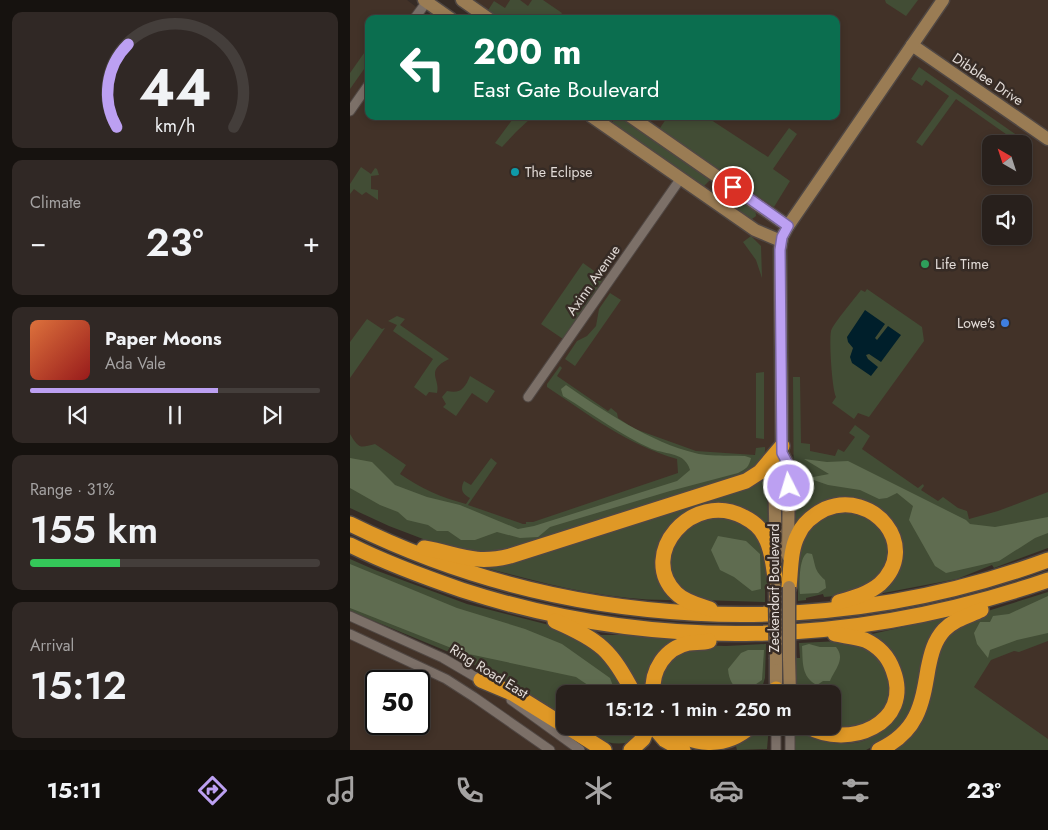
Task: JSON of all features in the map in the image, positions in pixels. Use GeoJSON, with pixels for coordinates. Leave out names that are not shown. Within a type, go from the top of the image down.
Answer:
{"type":"FeatureCollection","features":[{"type":"Feature","properties":{"kind":"highway"},"geometry":{"type":"LineString","coordinates":[[388,542],[438,551],[473,560],[510,556],[746,481],[760,472],[782,450]]}},
{"type":"Feature","properties":{"kind":"highway"},"geometry":{"type":"LineString","coordinates":[[780,584],[795,540],[802,527],[819,512],[837,506],[859,506],[874,512],[889,529],[894,545],[894,557],[889,572],[879,585],[855,598],[799,613]]}},
{"type":"Feature","properties":{"kind":"highway"},"geometry":{"type":"LineString","coordinates":[[726,615],[684,599],[676,593],[667,579],[664,567],[665,551],[672,534],[686,520],[697,514],[714,510],[729,511],[746,518],[759,528],[768,542],[780,584]]}},
{"type":"Feature","properties":{"kind":"highway"},"geometry":{"type":"LineString","coordinates":[[350,524],[435,561],[483,577],[563,597],[644,610],[726,615],[799,613],[876,605],[923,596],[1001,576],[1048,560]]}},
{"type":"Feature","properties":{"kind":"highway"},"geometry":{"type":"LineString","coordinates":[[350,545],[399,567],[445,584],[524,608],[588,621],[637,628],[688,632],[753,634],[857,627],[921,616],[976,603],[1048,580]]}},
{"type":"Feature","properties":{"kind":"highway"},"geometry":{"type":"LineString","coordinates":[[879,750],[899,738],[915,719],[922,703],[931,654],[937,639],[943,631],[960,618],[1024,589]]}},
{"type":"Feature","properties":{"kind":"highway"},"geometry":{"type":"LineString","coordinates":[[524,608],[595,640],[617,663],[629,685]]}},
{"type":"Feature","properties":{"kind":"highway"},"geometry":{"type":"LineString","coordinates":[[816,631],[860,639],[879,649],[892,667],[897,680],[898,692],[894,709],[888,720],[875,733],[852,742],[833,741],[818,735]]}},
{"type":"Feature","properties":{"kind":"highway"},"geometry":{"type":"LineString","coordinates":[[653,685],[656,670],[662,659],[671,650],[688,643],[753,634]]}},
{"type":"Feature","properties":{"kind":"highway"},"geometry":{"type":"LineString","coordinates":[[481,680],[512,693],[556,720]]}},
{"type":"Feature","properties":{"kind":"highway"},"geometry":{"type":"LineString","coordinates":[[580,735],[604,750]]}},
{"type":"Feature","properties":{"kind":"highway"},"geometry":{"type":"LineString","coordinates":[[631,750],[643,739],[645,735]]}},
{"type":"Feature","properties":{"kind":"highway"},"geometry":{"type":"LineString","coordinates":[[661,735],[665,740],[683,750]]}},
{"type":"Feature","properties":{"kind":"highway"},"geometry":{"type":"LineString","coordinates":[[683,735],[706,743],[732,739],[739,735]]}},
{"type":"Feature","properties":{"kind":"main road"},"geometry":{"type":"LineString","coordinates":[[462,0],[483,15]]}},
{"type":"Feature","properties":{"kind":"main road","name":"Zeckendorf Boulevard"},"geometry":{"type":"LineString","coordinates":[[778,685],[776,659],[789,466],[782,450],[781,241],[788,226],[942,0]]}},
{"type":"Feature","properties":{"kind":"main road"},"geometry":{"type":"LineString","coordinates":[[426,1],[445,15]]}},
{"type":"Feature","properties":{"kind":"main road","name":"Dibblee Drive"},"geometry":{"type":"LineString","coordinates":[[912,45],[1048,138]]}},
{"type":"Feature","properties":{"kind":"main road"},"geometry":{"type":"LineString","coordinates":[[606,120],[681,178],[760,233],[781,241]]}},
{"type":"Feature","properties":{"kind":"main road"},"geometry":{"type":"LineString","coordinates":[[636,120],[788,226]]}},
{"type":"Feature","properties":{"kind":"main road"},"geometry":{"type":"LineString","coordinates":[[708,197],[720,178]]}},
{"type":"Feature","properties":{"kind":"main road","name":"Zeckendorf Boulevard"},"geometry":{"type":"LineString","coordinates":[[780,584],[789,658],[781,685]]}},
{"type":"Feature","properties":{"kind":"street"},"geometry":{"type":"LineString","coordinates":[[417,15],[426,1]]}},
{"type":"Feature","properties":{"kind":"street"},"geometry":{"type":"LineString","coordinates":[[350,111],[365,90]]}},
{"type":"Feature","properties":{"kind":"street","name":"Axinn Avenue"},"geometry":{"type":"LineString","coordinates":[[528,397],[681,178]]}},
{"type":"Feature","properties":{"kind":"street","name":"Ring Road East"},"geometry":{"type":"LineString","coordinates":[[350,616],[443,658],[481,680],[580,750]]}},
{"type":"Feature","properties":{"kind":"street"},"geometry":{"type":"LineString","coordinates":[[350,634],[453,683],[550,750]]}},
{"type":"Feature","properties":{"kind":"street"},"geometry":{"type":"LineString","coordinates":[[776,735],[776,750]]}},
{"type":"Feature","properties":{"kind":"street"},"geometry":{"type":"LineString","coordinates":[[790,735],[790,750]]}},
{"type":"Feature","properties":{"kind":"shaded area"},"geometry":{"type":"Polygon","coordinates":[[[350,0],[407,0],[427,15],[365,15],[365,120],[840,120],[840,15],[478,15],[480,12],[462,0],[1048,0],[1048,510],[974,532],[848,464],[782,453],[757,454],[525,526],[464,512],[350,453],[350,0]]]}},
{"type":"Feature","properties":{"kind":"shaded area"},"geometry":{"type":"Polygon","coordinates":[[[350,616],[468,672],[580,750],[350,750],[350,616]]]}},
{"type":"Feature","properties":{"kind":"shaded area"},"geometry":{"type":"Polygon","coordinates":[[[1048,638],[1048,742],[972,688],[990,659],[1048,638]]]}},
{"type":"Feature","properties":{"kind":"green space"},"geometry":{"type":"Polygon","coordinates":[[[510,0],[520,0],[528,6],[532,0],[543,0],[562,13],[561,15],[485,15],[494,1],[505,8],[510,0]]]}},
{"type":"Feature","properties":{"kind":"green space"},"geometry":{"type":"Polygon","coordinates":[[[885,0],[918,0],[906,16],[886,3],[885,0]]]}},
{"type":"Feature","properties":{"kind":"green space"},"geometry":{"type":"Polygon","coordinates":[[[365,52],[365,68],[350,89],[350,73],[365,52]]]}},
{"type":"Feature","properties":{"kind":"green space"},"geometry":{"type":"Polygon","coordinates":[[[919,67],[1017,135],[1007,135],[956,99],[922,146],[916,142],[949,96],[926,80],[922,86],[911,79],[919,67]]]}},
{"type":"Feature","properties":{"kind":"green space"},"geometry":{"type":"Polygon","coordinates":[[[512,120],[529,120],[502,147],[495,143],[512,120]]]}},
{"type":"Feature","properties":{"kind":"green space"},"geometry":{"type":"Polygon","coordinates":[[[627,120],[709,176],[710,180],[702,188],[613,125],[613,121],[627,120]]]}},
{"type":"Feature","properties":{"kind":"green space"},"geometry":{"type":"Polygon","coordinates":[[[665,120],[711,120],[768,157],[789,128],[797,134],[773,169],[790,181],[774,207],[658,131],[665,120]]]}},
{"type":"Feature","properties":{"kind":"green space"},"geometry":{"type":"Polygon","coordinates":[[[361,167],[371,174],[375,168],[377,169],[379,175],[371,176],[371,189],[378,190],[378,200],[366,192],[362,195],[354,189],[350,194],[350,184],[361,167]]]}},
{"type":"Feature","properties":{"kind":"green space"},"geometry":{"type":"Polygon","coordinates":[[[723,188],[749,203],[753,207],[756,216],[752,219],[747,218],[717,198],[716,194],[723,188]]]}},
{"type":"Feature","properties":{"kind":"green space"},"geometry":{"type":"Polygon","coordinates":[[[751,236],[761,246],[762,278],[756,260],[743,242],[751,236]]]}},
{"type":"Feature","properties":{"kind":"green space"},"geometry":{"type":"Polygon","coordinates":[[[583,263],[604,278],[563,339],[541,324],[583,263]]]}},
{"type":"Feature","properties":{"kind":"green space"},"geometry":{"type":"Polygon","coordinates":[[[867,289],[922,327],[924,341],[869,417],[858,413],[854,419],[832,403],[836,397],[832,375],[830,336],[831,331],[844,311],[861,290],[865,292],[867,289]]]}},
{"type":"Feature","properties":{"kind":"green space"},"geometry":{"type":"Polygon","coordinates":[[[610,293],[621,300],[575,366],[565,359],[577,341],[587,336],[596,326],[599,309],[610,293]]]}},
{"type":"Feature","properties":{"kind":"green space"},"geometry":{"type":"Polygon","coordinates":[[[397,316],[405,319],[400,325],[449,359],[441,363],[435,371],[437,393],[429,392],[426,396],[414,387],[433,359],[393,331],[397,325],[388,321],[397,316]]]}},
{"type":"Feature","properties":{"kind":"green space"},"geometry":{"type":"Polygon","coordinates":[[[367,319],[382,329],[385,328],[350,378],[350,342],[367,319]]]}},
{"type":"Feature","properties":{"kind":"green space"},"geometry":{"type":"Polygon","coordinates":[[[560,366],[562,368],[557,376],[608,411],[611,408],[617,413],[618,418],[635,429],[696,451],[755,455],[756,448],[765,447],[762,461],[744,477],[485,556],[444,547],[389,526],[350,508],[350,434],[358,445],[375,444],[406,465],[400,474],[408,479],[432,492],[466,504],[470,498],[462,491],[464,481],[471,485],[491,458],[497,463],[468,505],[523,524],[678,473],[677,459],[642,446],[625,437],[547,387],[547,384],[560,366]]]}},
{"type":"Feature","properties":{"kind":"green space"},"geometry":{"type":"Polygon","coordinates":[[[764,372],[764,439],[756,438],[756,373],[764,372]]]}},
{"type":"Feature","properties":{"kind":"green space"},"geometry":{"type":"Polygon","coordinates":[[[470,376],[495,391],[487,403],[472,393],[456,416],[443,407],[446,404],[442,397],[447,391],[456,392],[462,389],[470,376]]]}},
{"type":"Feature","properties":{"kind":"green space"},"geometry":{"type":"Polygon","coordinates":[[[793,377],[800,377],[801,443],[810,444],[810,451],[835,456],[838,449],[844,452],[855,437],[849,433],[855,425],[870,436],[862,449],[918,488],[923,484],[924,486],[921,490],[938,501],[943,497],[958,508],[967,511],[969,519],[998,511],[1048,492],[1048,548],[994,568],[992,565],[957,579],[873,595],[898,548],[870,505],[799,522],[794,520],[793,377]]]}},
{"type":"Feature","properties":{"kind":"green space"},"geometry":{"type":"Polygon","coordinates":[[[566,385],[611,415],[662,442],[701,454],[745,456],[751,458],[749,464],[738,473],[550,527],[538,537],[520,538],[497,532],[475,540],[461,540],[448,531],[437,531],[428,525],[407,520],[398,512],[380,505],[350,488],[350,458],[372,462],[395,485],[427,497],[460,505],[518,529],[534,526],[677,481],[690,470],[688,464],[680,457],[652,449],[640,443],[563,396],[561,389],[566,385]]]}},
{"type":"Feature","properties":{"kind":"green space"},"geometry":{"type":"Polygon","coordinates":[[[804,459],[827,462],[848,461],[966,520],[970,524],[995,527],[1048,517],[1048,533],[1035,538],[999,561],[946,573],[935,566],[909,520],[913,506],[897,493],[887,498],[879,499],[860,490],[828,485],[808,478],[829,474],[804,459]]]}},
{"type":"Feature","properties":{"kind":"green space"},"geometry":{"type":"Polygon","coordinates":[[[767,475],[768,528],[741,510],[673,525],[658,542],[674,597],[672,600],[648,600],[575,590],[479,566],[767,475]]]}},
{"type":"Feature","properties":{"kind":"green space"},"geometry":{"type":"Polygon","coordinates":[[[853,509],[875,520],[884,532],[888,554],[881,575],[874,582],[856,591],[824,597],[823,594],[798,601],[798,584],[794,584],[793,560],[813,520],[853,509]]]}},
{"type":"Feature","properties":{"kind":"green space"},"geometry":{"type":"Polygon","coordinates":[[[716,513],[743,521],[761,539],[767,562],[768,588],[765,588],[765,602],[700,600],[685,595],[668,572],[675,535],[716,513]]]}},
{"type":"Feature","properties":{"kind":"green space"},"geometry":{"type":"Polygon","coordinates":[[[718,536],[746,541],[760,554],[761,589],[752,591],[734,577],[720,570],[711,550],[718,536]]]}},
{"type":"Feature","properties":{"kind":"green space"},"geometry":{"type":"Polygon","coordinates":[[[807,553],[812,554],[817,571],[825,580],[826,588],[818,593],[800,594],[802,560],[807,553]]]}},
{"type":"Feature","properties":{"kind":"green space"},"geometry":{"type":"Polygon","coordinates":[[[350,559],[467,604],[557,627],[580,637],[611,666],[623,685],[556,685],[556,715],[456,655],[350,611],[350,559]]]}},
{"type":"Feature","properties":{"kind":"green space"},"geometry":{"type":"Polygon","coordinates":[[[350,564],[457,608],[525,629],[562,644],[610,678],[613,685],[588,685],[576,677],[464,653],[350,608],[350,564]]]}},
{"type":"Feature","properties":{"kind":"green space"},"geometry":{"type":"Polygon","coordinates":[[[1048,592],[1048,641],[991,660],[974,687],[1048,739],[1048,750],[886,750],[896,744],[937,644],[975,615],[1048,592]]]}},
{"type":"Feature","properties":{"kind":"green space"},"geometry":{"type":"Polygon","coordinates":[[[1048,596],[1048,633],[1017,640],[990,650],[988,658],[977,644],[974,633],[980,622],[990,622],[993,616],[1009,614],[1048,596]]]}},
{"type":"Feature","properties":{"kind":"green space"},"geometry":{"type":"Polygon","coordinates":[[[943,618],[944,623],[918,699],[905,723],[883,741],[866,750],[795,750],[795,735],[811,735],[818,739],[840,744],[852,743],[863,741],[873,736],[882,730],[887,723],[899,698],[871,638],[872,634],[943,618]]]}},
{"type":"Feature","properties":{"kind":"green space"},"geometry":{"type":"Polygon","coordinates":[[[594,635],[635,635],[672,639],[672,644],[652,685],[631,685],[594,635]]]}},
{"type":"Feature","properties":{"kind":"green space"},"geometry":{"type":"Polygon","coordinates":[[[840,641],[865,645],[884,662],[892,683],[886,711],[862,734],[841,731],[841,685],[795,685],[794,658],[800,658],[799,643],[840,641]]]}},
{"type":"Feature","properties":{"kind":"green space"},"geometry":{"type":"Polygon","coordinates":[[[766,644],[765,678],[763,685],[658,685],[660,668],[692,645],[766,644]]]}},
{"type":"Feature","properties":{"kind":"green space"},"geometry":{"type":"Polygon","coordinates":[[[809,644],[820,647],[836,647],[839,651],[840,660],[830,681],[823,681],[817,685],[808,678],[804,669],[802,646],[809,644]]]}},
{"type":"Feature","properties":{"kind":"green space"},"geometry":{"type":"Polygon","coordinates":[[[748,650],[764,650],[762,680],[755,685],[734,685],[729,677],[728,669],[741,653],[748,650]]]}},
{"type":"Feature","properties":{"kind":"green space"},"geometry":{"type":"Polygon","coordinates":[[[589,735],[638,735],[634,740],[619,744],[589,735]]]}},
{"type":"Feature","properties":{"kind":"green space"},"geometry":{"type":"Polygon","coordinates":[[[744,735],[768,735],[767,749],[737,750],[735,742],[744,735]]]}},
{"type":"Feature","properties":{"kind":"water"},"geometry":{"type":"Polygon","coordinates":[[[865,310],[885,324],[875,338],[877,340],[888,326],[901,335],[881,362],[869,354],[866,355],[878,367],[871,376],[852,363],[850,357],[853,348],[848,342],[847,337],[865,310]]]}},
{"type":"Feature","properties":{"kind":"place","name":"The Eclipse"},"geometry":{"type":"Point","coordinates":[515,172]}},
{"type":"Feature","properties":{"kind":"place","name":"Life Time"},"geometry":{"type":"Point","coordinates":[925,264]}},
{"type":"Feature","properties":{"kind":"place","name":"Lowe's"},"geometry":{"type":"Point","coordinates":[1005,323]}},
{"type":"Feature","properties":{"kind":"route"},"geometry":{"type":"LineString","coordinates":[[733,187],[788,226],[782,237],[780,250],[782,453],[789,466],[789,486]]}}]}
